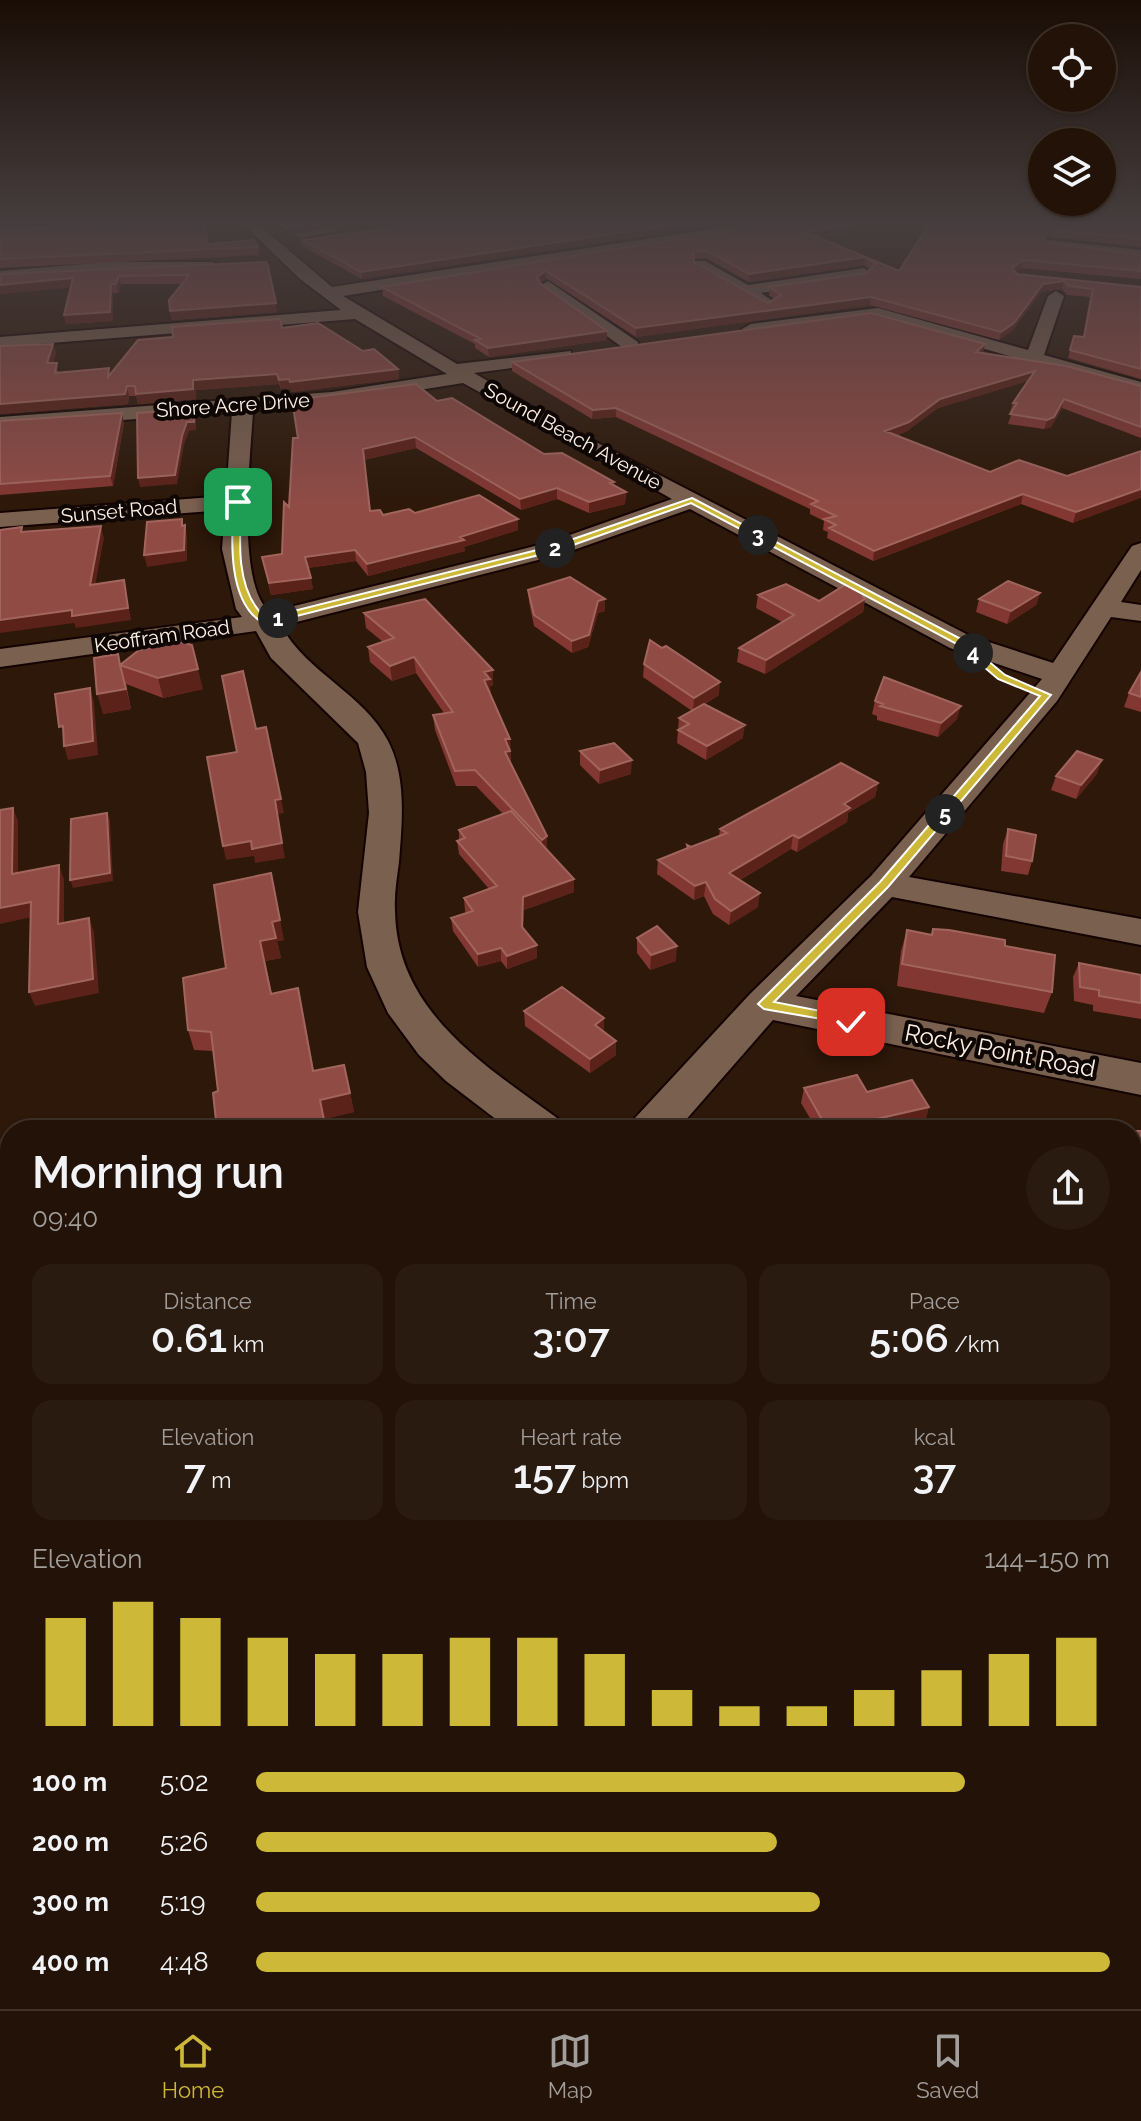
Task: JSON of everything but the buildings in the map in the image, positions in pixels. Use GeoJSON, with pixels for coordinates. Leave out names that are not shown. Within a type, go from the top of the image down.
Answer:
{"type":"FeatureCollection","features":[{"type":"Feature","properties":{"kind":"street"},"geometry":{"type":"LineString","coordinates":[[0,342],[323,317]]}},
{"type":"Feature","properties":{"kind":"street","name":"Sound Beach Avenue"},"geometry":{"type":"LineString","coordinates":[[363,317],[459,374],[960,642],[1001,677],[1052,685]]}},
{"type":"Feature","properties":{"kind":"street","name":"Shore Acre Drive"},"geometry":{"type":"LineString","coordinates":[[0,423],[332,398],[640,344],[597,317]]}},
{"type":"Feature","properties":{"kind":"street"},"geometry":{"type":"LineString","coordinates":[[791,317],[800,322]]}},
{"type":"Feature","properties":{"kind":"street"},"geometry":{"type":"LineString","coordinates":[[739,331],[841,317]]}},
{"type":"Feature","properties":{"kind":"street"},"geometry":{"type":"LineString","coordinates":[[884,317],[1141,388]]}},
{"type":"Feature","properties":{"kind":"street"},"geometry":{"type":"LineString","coordinates":[[1034,358],[1048,317]]}},
{"type":"Feature","properties":{"kind":"street"},"geometry":{"type":"LineString","coordinates":[[243,406],[234,549],[249,609],[265,622],[281,652],[338,703],[373,742],[382,772],[386,813],[378,886],[378,926],[386,967],[402,1003],[434,1044],[461,1070],[528,1120]]}},
{"type":"Feature","properties":{"kind":"street","name":"Keoffram Road"},"geometry":{"type":"LineString","coordinates":[[0,658],[265,622],[556,548],[692,500]]}},
{"type":"Feature","properties":{"kind":"street","name":"Sunset Road"},"geometry":{"type":"LineString","coordinates":[[0,520],[238,502]]}},
{"type":"Feature","properties":{"kind":"street"},"geometry":{"type":"LineString","coordinates":[[660,1120],[764,1004],[884,884],[1052,685],[1141,551]]}},
{"type":"Feature","properties":{"kind":"street"},"geometry":{"type":"LineString","coordinates":[[1102,607],[1141,613]]}},
{"type":"Feature","properties":{"kind":"street"},"geometry":{"type":"LineString","coordinates":[[884,884],[1141,932]]}},
{"type":"Feature","properties":{"kind":"street","name":"Rocky Point Road"},"geometry":{"type":"LineString","coordinates":[[764,1004],[1141,1079]]}},
{"type":"Feature","properties":{"kind":"route"},"geometry":{"type":"LineString","coordinates":[[238,502],[234,549],[249,609],[265,622],[556,548],[692,500],[960,642],[1001,677],[1046,695],[884,884],[764,1004],[851,1022]]}}]}
